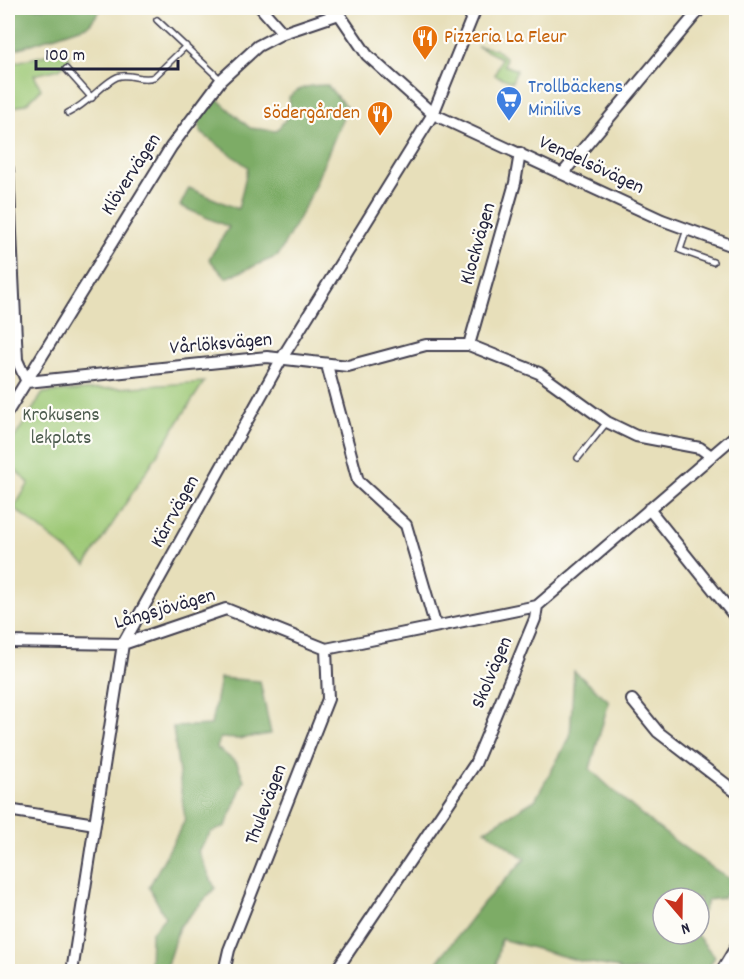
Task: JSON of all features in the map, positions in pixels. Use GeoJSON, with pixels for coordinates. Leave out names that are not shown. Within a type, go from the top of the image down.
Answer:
{"type":"FeatureCollection","features":[{"type":"Feature","properties":{"kind":"street"},"geometry":{"type":"LineString","coordinates":[[261,8],[283,33]]}},
{"type":"Feature","properties":{"kind":"street","name":"Kärrvägen"},"geometry":{"type":"LineString","coordinates":[[72,972],[123,644],[282,358],[433,114],[476,8]]}},
{"type":"Feature","properties":{"kind":"street"},"geometry":{"type":"LineString","coordinates":[[563,173],[701,8]]}},
{"type":"Feature","properties":{"kind":"street","name":"Klövervägen"},"geometry":{"type":"LineString","coordinates":[[8,411],[171,147],[221,80],[258,46],[337,11]]}},
{"type":"Feature","properties":{"kind":"street","name":"Vendelsövägen"},"geometry":{"type":"LineString","coordinates":[[337,11],[367,55],[433,114],[687,229],[736,248]]}},
{"type":"Feature","properties":{"kind":"street","name":"Klockvägen"},"geometry":{"type":"LineString","coordinates":[[469,345],[515,183],[520,153]]}},
{"type":"Feature","properties":{"kind":"street"},"geometry":{"type":"LineString","coordinates":[[8,168],[11,284],[17,360],[27,382]]}},
{"type":"Feature","properties":{"kind":"street","name":"Vårlöksvägen"},"geometry":{"type":"LineString","coordinates":[[27,382],[282,358],[348,366],[426,345],[469,345],[539,373],[607,422],[636,436],[700,448],[711,456]]}},
{"type":"Feature","properties":{"kind":"street"},"geometry":{"type":"LineString","coordinates":[[327,365],[358,481],[406,525],[435,624]]}},
{"type":"Feature","properties":{"kind":"street"},"geometry":{"type":"LineString","coordinates":[[326,649],[435,624],[537,606],[736,435]]}},
{"type":"Feature","properties":{"kind":"street"},"geometry":{"type":"LineString","coordinates":[[649,509],[736,618]]}},
{"type":"Feature","properties":{"kind":"street","name":"Skolvägen"},"geometry":{"type":"LineString","coordinates":[[335,972],[475,764],[535,619],[537,606]]}},
{"type":"Feature","properties":{"kind":"street","name":"Långsjövägen"},"geometry":{"type":"LineString","coordinates":[[8,642],[123,644],[226,609],[326,649]]}},
{"type":"Feature","properties":{"kind":"street","name":"Thulevägen"},"geometry":{"type":"LineString","coordinates":[[224,972],[229,950],[328,699],[326,649]]}},
{"type":"Feature","properties":{"kind":"street"},"geometry":{"type":"LineString","coordinates":[[632,700],[658,732],[736,792]]}},
{"type":"Feature","properties":{"kind":"street"},"geometry":{"type":"LineString","coordinates":[[8,810],[95,824]]}},
{"type":"Feature","properties":{"kind":"street"},"geometry":{"type":"LineString","coordinates":[[721,972],[736,947]]}},
{"type":"Feature","properties":{"kind":"lane"},"geometry":{"type":"LineString","coordinates":[[157,20],[221,80]]}},
{"type":"Feature","properties":{"kind":"lane"},"geometry":{"type":"LineString","coordinates":[[68,113],[92,98],[115,77],[124,75],[148,79],[154,77],[186,46]]}},
{"type":"Feature","properties":{"kind":"lane"},"geometry":{"type":"LineString","coordinates":[[66,69],[92,98]]}},
{"type":"Feature","properties":{"kind":"lane"},"geometry":{"type":"LineString","coordinates":[[687,229],[680,250],[713,262]]}},
{"type":"Feature","properties":{"kind":"lane"},"geometry":{"type":"LineString","coordinates":[[578,458],[607,422]]}},
{"type":"Feature","properties":{"kind":"green space"},"geometry":{"type":"Polygon","coordinates":[[[8,8],[102,8],[89,25],[8,52],[8,8]]]}},
{"type":"Feature","properties":{"kind":"green space"},"geometry":{"type":"Polygon","coordinates":[[[477,46],[495,49],[506,58],[504,65],[517,70],[512,82],[495,75],[501,58],[477,46]]]}},
{"type":"Feature","properties":{"kind":"green space"},"geometry":{"type":"Polygon","coordinates":[[[66,50],[70,60],[59,69],[34,75],[41,89],[27,103],[8,110],[8,64],[66,50]]]}},
{"type":"Feature","properties":{"kind":"green space"},"geometry":{"type":"Polygon","coordinates":[[[327,85],[347,108],[309,199],[278,256],[226,278],[209,259],[229,227],[180,206],[189,188],[238,209],[248,167],[200,132],[199,120],[216,98],[250,128],[276,131],[291,113],[289,97],[307,87],[327,85]]]}},
{"type":"Feature","properties":{"kind":"green space","name":"Krokusens lekplats"},"geometry":{"type":"Polygon","coordinates":[[[204,382],[86,565],[14,508],[29,483],[8,463],[8,448],[43,393],[204,382]]]}},
{"type":"Feature","properties":{"kind":"green space"},"geometry":{"type":"Polygon","coordinates":[[[574,671],[609,701],[590,769],[659,829],[734,882],[723,898],[711,900],[711,886],[651,886],[651,946],[706,946],[715,957],[706,971],[620,971],[618,968],[580,961],[501,939],[495,971],[430,971],[484,902],[525,859],[485,830],[535,800],[570,737],[574,671]]]}},
{"type":"Feature","properties":{"kind":"green space"},"geometry":{"type":"Polygon","coordinates":[[[220,678],[260,681],[271,734],[238,739],[220,738],[217,748],[237,763],[244,780],[226,826],[211,832],[198,851],[215,888],[179,927],[165,971],[142,971],[150,969],[151,933],[165,917],[149,887],[185,820],[173,727],[211,725],[220,678]]]}},
{"type":"Feature","properties":{"kind":"place","name":"Pizzeria La Fleur"},"geometry":{"type":"Point","coordinates":[425,61]}},
{"type":"Feature","properties":{"kind":"place","name":"Trollbäckens Minilivs"},"geometry":{"type":"Point","coordinates":[509,122]}},
{"type":"Feature","properties":{"kind":"place","name":"Södergården"},"geometry":{"type":"Point","coordinates":[380,137]}}]}
